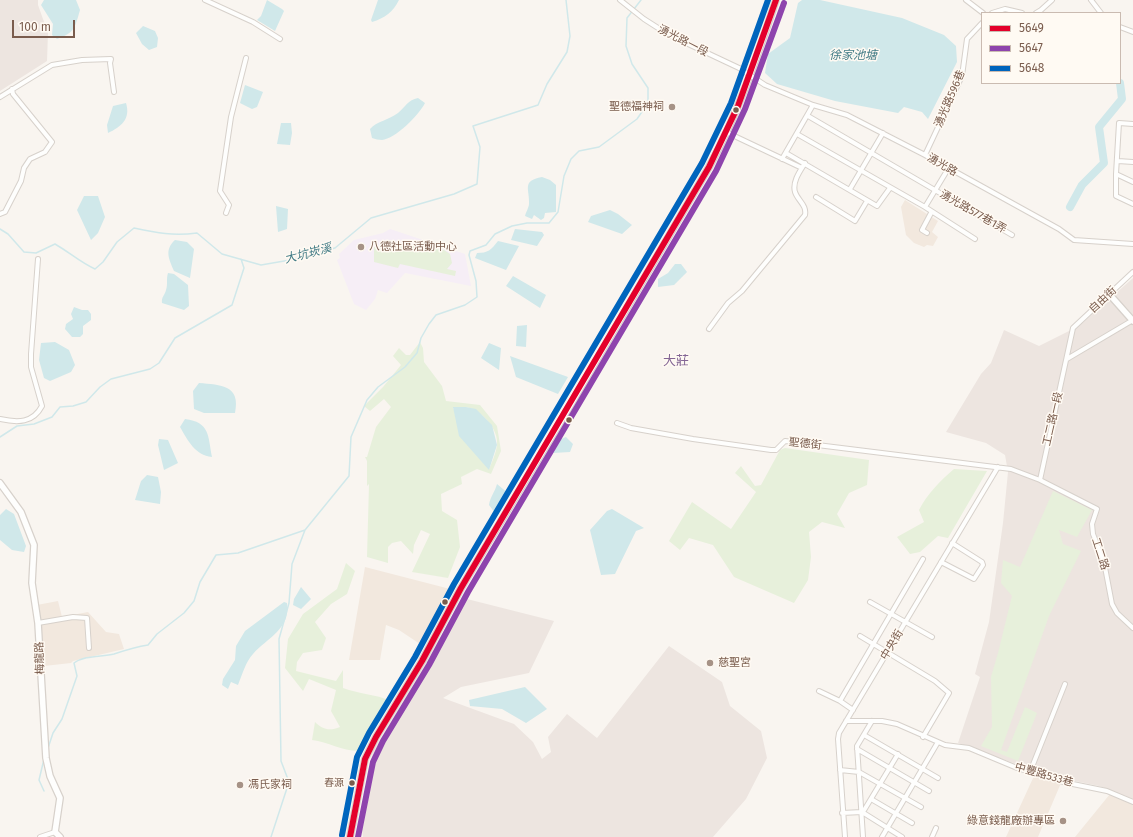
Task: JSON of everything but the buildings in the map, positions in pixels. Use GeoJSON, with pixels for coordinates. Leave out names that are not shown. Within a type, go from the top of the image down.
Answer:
{"type":"FeatureCollection","features":[{"type":"Feature","properties":{"kind":"street"},"geometry":{"type":"LineString","coordinates":[[205,0],[253,22],[280,39]]}},
{"type":"Feature","properties":{"kind":"street","name":"湧光路一段"},"geometry":{"type":"LineString","coordinates":[[620,0],[644,19],[669,35],[739,68],[750,76]]}},
{"type":"Feature","properties":{"kind":"street"},"geometry":{"type":"LineString","coordinates":[[350,837],[365,759],[728,133],[750,76],[776,0]]}},
{"type":"Feature","properties":{"kind":"street"},"geometry":{"type":"LineString","coordinates":[[966,0],[982,12]]}},
{"type":"Feature","properties":{"kind":"street"},"geometry":{"type":"LineString","coordinates":[[1038,12],[1052,0]]}},
{"type":"Feature","properties":{"kind":"street"},"geometry":{"type":"LineString","coordinates":[[1091,0],[1100,12]]}},
{"type":"Feature","properties":{"kind":"street"},"geometry":{"type":"LineString","coordinates":[[995,12],[1005,9],[1018,12]]}},
{"type":"Feature","properties":{"kind":"street","name":"湧光路596巷"},"geometry":{"type":"LineString","coordinates":[[925,155],[962,76],[967,39],[981,24]]}},
{"type":"Feature","properties":{"kind":"street"},"geometry":{"type":"LineString","coordinates":[[1121,27],[1133,32]]}},
{"type":"Feature","properties":{"kind":"street"},"geometry":{"type":"LineString","coordinates":[[226,214],[229,205],[220,191],[231,117],[246,58]]}},
{"type":"Feature","properties":{"kind":"street"},"geometry":{"type":"LineString","coordinates":[[0,97],[52,65],[82,60],[112,59],[110,63],[114,92]]}},
{"type":"Feature","properties":{"kind":"street","name":"湧光路"},"geometry":{"type":"LineString","coordinates":[[750,76],[765,85],[814,105],[847,115],[883,133],[1059,229],[1074,240],[1133,244]]}},
{"type":"Feature","properties":{"kind":"street"},"geometry":{"type":"LineString","coordinates":[[0,214],[5,212],[21,181],[24,168],[30,159],[45,152],[52,142],[13,94],[12,89]]}},
{"type":"Feature","properties":{"kind":"street"},"geometry":{"type":"LineString","coordinates":[[782,159],[814,105]]}},
{"type":"Feature","properties":{"kind":"street","name":"湧光路577巷1弄"},"geometry":{"type":"LineString","coordinates":[[808,116],[1012,235]]}},
{"type":"Feature","properties":{"kind":"street"},"geometry":{"type":"LineString","coordinates":[[1133,124],[1119,123],[1118,161],[1116,174],[1116,196],[1133,204]]}},
{"type":"Feature","properties":{"kind":"street"},"geometry":{"type":"LineString","coordinates":[[728,133],[802,168]]}},
{"type":"Feature","properties":{"kind":"street"},"geometry":{"type":"LineString","coordinates":[[850,189],[883,133]]}},
{"type":"Feature","properties":{"kind":"street"},"geometry":{"type":"LineString","coordinates":[[797,134],[925,207],[931,213],[975,239]]}},
{"type":"Feature","properties":{"kind":"street"},"geometry":{"type":"LineString","coordinates":[[786,153],[877,206],[890,188]]}},
{"type":"Feature","properties":{"kind":"street"},"geometry":{"type":"LineString","coordinates":[[1118,161],[1133,162]]}},
{"type":"Feature","properties":{"kind":"street"},"geometry":{"type":"LineString","coordinates":[[710,329],[728,303],[742,291],[805,215],[805,207],[795,192],[795,181],[805,163]]}},
{"type":"Feature","properties":{"kind":"street"},"geometry":{"type":"LineString","coordinates":[[925,207],[948,169]]}},
{"type":"Feature","properties":{"kind":"street"},"geometry":{"type":"LineString","coordinates":[[1116,174],[1133,182]]}},
{"type":"Feature","properties":{"kind":"street"},"geometry":{"type":"LineString","coordinates":[[816,197],[856,221],[867,201]]}},
{"type":"Feature","properties":{"kind":"street"},"geometry":{"type":"LineString","coordinates":[[927,233],[922,230],[931,213]]}},
{"type":"Feature","properties":{"kind":"street"},"geometry":{"type":"LineString","coordinates":[[1,420],[30,420],[35,417],[42,406],[31,367],[38,259]]}},
{"type":"Feature","properties":{"kind":"street","name":"自由街"},"geometry":{"type":"LineString","coordinates":[[1073,328],[1133,272]]}},
{"type":"Feature","properties":{"kind":"street"},"geometry":{"type":"LineString","coordinates":[[1067,359],[1133,320],[1110,295]]}},
{"type":"Feature","properties":{"kind":"street","name":"工二路一段"},"geometry":{"type":"LineString","coordinates":[[1040,480],[1073,328]]}},
{"type":"Feature","properties":{"kind":"street","name":"聖德街"},"geometry":{"type":"LineString","coordinates":[[617,423],[631,428],[693,439],[771,450],[776,450],[785,441],[998,467]]}},
{"type":"Feature","properties":{"kind":"street","name":"工二路"},"geometry":{"type":"LineString","coordinates":[[998,467],[1011,469],[1040,480],[1097,509],[1092,524],[1093,534],[1107,575],[1112,604],[1117,613],[1133,628]]}},
{"type":"Feature","properties":{"kind":"street","name":"中央街"},"geometry":{"type":"LineString","coordinates":[[845,837],[842,813],[838,739],[839,733],[998,467]]}},
{"type":"Feature","properties":{"kind":"street","name":"梅龍路"},"geometry":{"type":"LineString","coordinates":[[0,483],[21,512],[34,545],[32,583],[38,623],[46,758],[50,776],[60,798],[55,832]]}},
{"type":"Feature","properties":{"kind":"street"},"geometry":{"type":"LineString","coordinates":[[941,562],[974,579],[983,565],[982,562],[952,543]]}},
{"type":"Feature","properties":{"kind":"street"},"geometry":{"type":"LineString","coordinates":[[840,701],[922,559]]}},
{"type":"Feature","properties":{"kind":"street"},"geometry":{"type":"LineString","coordinates":[[870,602],[892,613],[932,637]]}},
{"type":"Feature","properties":{"kind":"street"},"geometry":{"type":"LineString","coordinates":[[38,623],[73,617],[87,618],[89,648]]}},
{"type":"Feature","properties":{"kind":"street"},"geometry":{"type":"LineString","coordinates":[[860,636],[935,681],[949,693],[923,737]]}},
{"type":"Feature","properties":{"kind":"street"},"geometry":{"type":"LineString","coordinates":[[1030,772],[1066,684]]}},
{"type":"Feature","properties":{"kind":"street"},"geometry":{"type":"LineString","coordinates":[[819,691],[840,701],[853,710]]}},
{"type":"Feature","properties":{"kind":"street","name":"中豐路533巷"},"geometry":{"type":"LineString","coordinates":[[846,721],[872,721],[896,724],[923,737],[938,742],[955,747],[969,748],[1030,772],[1064,782],[1107,791],[1133,802]]}},
{"type":"Feature","properties":{"kind":"street"},"geometry":{"type":"LineString","coordinates":[[864,837],[857,746],[872,721]]}},
{"type":"Feature","properties":{"kind":"street"},"geometry":{"type":"LineString","coordinates":[[864,735],[938,778]]}},
{"type":"Feature","properties":{"kind":"street"},"geometry":{"type":"LineString","coordinates":[[882,837],[938,742]]}},
{"type":"Feature","properties":{"kind":"street"},"geometry":{"type":"LineString","coordinates":[[857,749],[929,791]]}},
{"type":"Feature","properties":{"kind":"street"},"geometry":{"type":"LineString","coordinates":[[862,812],[898,754]]}},
{"type":"Feature","properties":{"kind":"street"},"geometry":{"type":"LineString","coordinates":[[840,770],[859,772],[921,807]]}},
{"type":"Feature","properties":{"kind":"street"},"geometry":{"type":"LineString","coordinates":[[871,799],[912,823]]}},
{"type":"Feature","properties":{"kind":"street"},"geometry":{"type":"LineString","coordinates":[[842,813],[862,812],[902,837]]}},
{"type":"Feature","properties":{"kind":"street"},"geometry":{"type":"LineString","coordinates":[[932,837],[936,828]]}},
{"type":"Feature","properties":{"kind":"street"},"geometry":{"type":"LineString","coordinates":[[40,837],[55,832],[60,837]]}},
{"type":"Feature","properties":{"kind":"shaded area"},"geometry":{"type":"Polygon","coordinates":[[[0,0],[38,0],[38,5],[48,33],[47,61],[0,91],[0,0]]]}},
{"type":"Feature","properties":{"kind":"shaded area"},"geometry":{"type":"Polygon","coordinates":[[[905,200],[938,221],[932,232],[938,237],[933,246],[927,245],[924,247],[914,243],[906,235],[901,207],[905,200]]]}},
{"type":"Feature","properties":{"kind":"shaded area"},"geometry":{"type":"Polygon","coordinates":[[[390,229],[465,254],[471,286],[405,273],[387,293],[378,290],[375,299],[366,310],[354,304],[337,260],[340,258],[339,254],[354,240],[383,233],[390,229]]]}},
{"type":"Feature","properties":{"kind":"shaded area"},"geometry":{"type":"Polygon","coordinates":[[[1133,278],[1133,799],[1099,786],[1061,778],[1016,764],[958,743],[980,677],[975,674],[989,622],[1003,523],[1008,472],[1005,455],[986,443],[946,432],[981,374],[991,363],[1004,330],[1039,346],[1079,326],[1133,278]]]}},
{"type":"Feature","properties":{"kind":"shaded area"},"geometry":{"type":"Polygon","coordinates":[[[365,567],[454,590],[420,644],[399,630],[386,625],[380,660],[349,660],[365,567]]]}},
{"type":"Feature","properties":{"kind":"shaded area"},"geometry":{"type":"Polygon","coordinates":[[[463,598],[554,621],[529,673],[461,687],[443,698],[514,724],[533,742],[542,759],[551,752],[548,737],[567,714],[597,738],[669,646],[722,682],[730,706],[761,731],[767,758],[746,799],[713,837],[363,837],[361,822],[368,772],[373,751],[463,598]]]}},
{"type":"Feature","properties":{"kind":"shaded area"},"geometry":{"type":"Polygon","coordinates":[[[58,601],[62,617],[88,612],[106,632],[119,634],[124,649],[73,661],[71,663],[44,666],[37,605],[58,601]]]}},
{"type":"Feature","properties":{"kind":"shaded area"},"geometry":{"type":"Polygon","coordinates":[[[1034,776],[1061,783],[1038,837],[1006,837],[1034,776]]]}},
{"type":"Feature","properties":{"kind":"shaded area"},"geometry":{"type":"Polygon","coordinates":[[[1110,794],[1133,804],[1133,837],[1075,837],[1110,794]]]}},
{"type":"Feature","properties":{"kind":"green space"},"geometry":{"type":"Polygon","coordinates":[[[412,244],[444,250],[450,254],[452,263],[447,269],[456,271],[455,276],[400,264],[398,268],[374,262],[374,247],[405,245],[405,251],[412,244]]]}},
{"type":"Feature","properties":{"kind":"green space"},"geometry":{"type":"Polygon","coordinates":[[[420,342],[423,348],[424,362],[442,386],[446,401],[480,405],[497,426],[501,451],[491,474],[477,469],[461,477],[462,484],[441,494],[442,511],[457,520],[460,547],[448,578],[412,572],[430,534],[421,530],[414,545],[413,554],[401,541],[392,543],[388,547],[388,563],[367,557],[369,484],[367,486],[367,461],[365,457],[367,457],[376,427],[391,407],[384,399],[370,411],[364,406],[383,387],[401,365],[393,356],[399,348],[406,355],[410,355],[420,342]],[[466,407],[453,408],[489,469],[494,457],[497,439],[488,421],[472,409],[466,407]]]}},
{"type":"Feature","properties":{"kind":"green space"},"geometry":{"type":"Polygon","coordinates":[[[785,448],[869,460],[867,485],[849,493],[837,514],[845,528],[822,522],[809,532],[811,557],[808,580],[794,603],[734,577],[713,545],[689,538],[680,550],[669,541],[692,502],[731,529],[756,492],[735,473],[741,466],[755,486],[761,485],[780,450],[785,448]]]}},
{"type":"Feature","properties":{"kind":"green space"},"geometry":{"type":"Polygon","coordinates":[[[954,469],[987,471],[948,538],[938,536],[920,552],[910,554],[897,537],[924,522],[919,510],[926,498],[954,469]]]}},
{"type":"Feature","properties":{"kind":"green space"},"geometry":{"type":"Polygon","coordinates":[[[1053,491],[1092,510],[1077,537],[1059,530],[1063,544],[1081,551],[1049,616],[1001,750],[1007,752],[1025,707],[1037,713],[1018,761],[981,746],[992,727],[991,677],[1012,596],[1001,583],[1003,560],[1020,567],[1053,491]]]}},
{"type":"Feature","properties":{"kind":"green space"},"geometry":{"type":"Polygon","coordinates":[[[346,563],[355,571],[347,594],[331,604],[315,622],[326,638],[322,650],[303,653],[297,662],[296,671],[336,681],[343,670],[343,688],[391,701],[358,751],[346,750],[312,740],[315,722],[321,727],[327,729],[340,727],[331,711],[336,690],[309,679],[303,691],[285,668],[288,639],[303,614],[337,589],[346,563]]]}},
{"type":"Feature","properties":{"kind":"water"},"geometry":{"type":"Polygon","coordinates":[[[44,0],[76,0],[80,10],[71,32],[57,39],[52,35],[53,24],[41,5],[44,0]]]}},
{"type":"Feature","properties":{"kind":"water"},"geometry":{"type":"Polygon","coordinates":[[[267,0],[284,11],[275,31],[257,20],[261,16],[267,0]]]}},
{"type":"Feature","properties":{"kind":"water"},"geometry":{"type":"Polygon","coordinates":[[[378,0],[399,0],[388,14],[381,19],[372,22],[371,20],[378,0]]]}},
{"type":"Feature","properties":{"kind":"water","name":"徐家池塘"},"geometry":{"type":"Polygon","coordinates":[[[802,0],[820,0],[902,18],[944,35],[956,46],[957,62],[928,119],[922,112],[904,107],[898,113],[835,101],[777,84],[765,73],[768,54],[790,38],[798,3],[802,0]]]}},
{"type":"Feature","properties":{"kind":"water"},"geometry":{"type":"Polygon","coordinates":[[[143,26],[155,31],[158,38],[157,47],[149,50],[142,44],[136,33],[143,26]]]}},
{"type":"Feature","properties":{"kind":"water"},"geometry":{"type":"Polygon","coordinates":[[[245,85],[263,92],[257,107],[252,109],[240,103],[245,85]]]}},
{"type":"Feature","properties":{"kind":"water"},"geometry":{"type":"Polygon","coordinates":[[[418,98],[425,103],[418,114],[406,126],[387,139],[381,140],[372,138],[370,129],[373,126],[398,113],[409,102],[418,98]]]}},
{"type":"Feature","properties":{"kind":"water"},"geometry":{"type":"Polygon","coordinates":[[[126,103],[127,114],[124,122],[108,133],[107,125],[113,106],[126,103]]]}},
{"type":"Feature","properties":{"kind":"water"},"geometry":{"type":"Polygon","coordinates":[[[281,123],[291,123],[292,133],[290,145],[277,144],[281,123]]]}},
{"type":"Feature","properties":{"kind":"water"},"geometry":{"type":"Polygon","coordinates":[[[542,177],[550,180],[556,185],[556,212],[545,213],[544,218],[541,220],[534,215],[532,219],[525,216],[529,207],[528,186],[531,181],[542,177]]]}},
{"type":"Feature","properties":{"kind":"water"},"geometry":{"type":"Polygon","coordinates":[[[84,196],[98,196],[105,217],[98,233],[91,240],[77,210],[84,196]]]}},
{"type":"Feature","properties":{"kind":"water"},"geometry":{"type":"Polygon","coordinates":[[[276,206],[288,209],[287,229],[278,232],[276,206]]]}},
{"type":"Feature","properties":{"kind":"water"},"geometry":{"type":"Polygon","coordinates":[[[610,210],[618,214],[632,225],[622,234],[588,222],[591,216],[610,210]]]}},
{"type":"Feature","properties":{"kind":"water"},"geometry":{"type":"Polygon","coordinates":[[[515,229],[542,232],[544,235],[537,246],[511,240],[515,229]]]}},
{"type":"Feature","properties":{"kind":"water"},"geometry":{"type":"Polygon","coordinates":[[[175,240],[187,242],[194,249],[190,278],[174,271],[170,262],[168,255],[170,247],[175,240]]]}},
{"type":"Feature","properties":{"kind":"water"},"geometry":{"type":"Polygon","coordinates":[[[498,241],[519,246],[506,270],[475,258],[477,253],[489,250],[498,241]]]}},
{"type":"Feature","properties":{"kind":"water"},"geometry":{"type":"Polygon","coordinates":[[[675,264],[681,264],[687,272],[674,285],[658,287],[658,279],[668,273],[675,264]]]}},
{"type":"Feature","properties":{"kind":"water"},"geometry":{"type":"Polygon","coordinates":[[[168,273],[174,274],[188,285],[189,306],[184,310],[162,303],[162,299],[167,288],[168,273]]]}},
{"type":"Feature","properties":{"kind":"water"},"geometry":{"type":"Polygon","coordinates":[[[513,276],[546,295],[540,308],[506,286],[513,276]]]}},
{"type":"Feature","properties":{"kind":"water"},"geometry":{"type":"Polygon","coordinates":[[[74,307],[82,310],[88,310],[91,314],[91,320],[83,326],[83,334],[80,337],[72,337],[65,329],[66,324],[73,319],[71,314],[74,307]]]}},
{"type":"Feature","properties":{"kind":"water"},"geometry":{"type":"Polygon","coordinates":[[[527,325],[526,347],[516,346],[517,326],[527,325]]]}},
{"type":"Feature","properties":{"kind":"water"},"geometry":{"type":"Polygon","coordinates":[[[55,342],[69,350],[75,365],[71,372],[50,381],[44,378],[39,360],[41,343],[55,342]]]}},
{"type":"Feature","properties":{"kind":"water"},"geometry":{"type":"Polygon","coordinates":[[[489,343],[501,348],[499,370],[481,358],[489,343]]]}},
{"type":"Feature","properties":{"kind":"water"},"geometry":{"type":"Polygon","coordinates":[[[510,356],[568,377],[558,394],[516,377],[510,356]]]}},
{"type":"Feature","properties":{"kind":"water"},"geometry":{"type":"Polygon","coordinates":[[[199,383],[228,388],[235,397],[235,413],[204,413],[194,409],[193,391],[199,383]]]}},
{"type":"Feature","properties":{"kind":"water"},"geometry":{"type":"Polygon","coordinates":[[[453,407],[476,409],[492,425],[497,445],[489,470],[459,436],[453,407]]]}},
{"type":"Feature","properties":{"kind":"water"},"geometry":{"type":"Polygon","coordinates":[[[185,419],[199,423],[206,431],[212,457],[201,453],[189,442],[180,427],[185,419]]]}},
{"type":"Feature","properties":{"kind":"water"},"geometry":{"type":"Polygon","coordinates":[[[566,437],[573,444],[570,452],[553,453],[561,439],[566,437]]]}},
{"type":"Feature","properties":{"kind":"water"},"geometry":{"type":"Polygon","coordinates":[[[159,439],[168,440],[178,463],[164,470],[158,445],[159,439]]]}},
{"type":"Feature","properties":{"kind":"water"},"geometry":{"type":"Polygon","coordinates":[[[147,475],[158,477],[161,492],[160,504],[135,500],[141,481],[147,475]]]}},
{"type":"Feature","properties":{"kind":"water"},"geometry":{"type":"Polygon","coordinates":[[[497,484],[509,494],[495,513],[489,505],[490,499],[497,484]]]}},
{"type":"Feature","properties":{"kind":"water"},"geometry":{"type":"Polygon","coordinates":[[[6,509],[14,514],[26,546],[24,552],[12,550],[0,540],[0,515],[6,509]]]}},
{"type":"Feature","properties":{"kind":"water"},"geometry":{"type":"Polygon","coordinates":[[[612,509],[644,528],[636,531],[615,574],[601,575],[590,530],[607,511],[612,509]]]}},
{"type":"Feature","properties":{"kind":"water"},"geometry":{"type":"Polygon","coordinates":[[[301,587],[311,599],[301,609],[293,605],[294,599],[301,587]]]}},
{"type":"Feature","properties":{"kind":"water"},"geometry":{"type":"Polygon","coordinates":[[[284,602],[287,603],[287,612],[282,626],[248,660],[238,685],[231,682],[228,689],[222,685],[223,679],[235,660],[236,646],[245,631],[284,602]]]}},
{"type":"Feature","properties":{"kind":"water"},"geometry":{"type":"Polygon","coordinates":[[[525,687],[547,709],[526,723],[502,709],[470,706],[469,700],[525,687]]]}},
{"type":"Feature","properties":{"kind":"waterway","name":"大坑崁溪"},"geometry":{"type":"LineString","coordinates":[[0,229],[8,234],[24,252],[36,253],[55,244],[95,269],[103,262],[117,242],[134,228],[165,234],[197,233],[222,254],[261,265],[290,260],[335,248],[371,218],[454,194],[477,184],[480,147],[473,126],[538,105],[547,84],[567,52],[570,36],[566,0]]}},
{"type":"Feature","properties":{"kind":"waterway"},"geometry":{"type":"LineString","coordinates":[[271,837],[289,782],[281,761],[279,639],[289,603],[292,564],[305,530],[349,476],[351,437],[367,400],[378,387],[405,367],[417,353],[421,338],[436,315],[465,305],[477,297],[476,281],[469,255],[470,251],[486,245],[495,234],[512,226],[527,223],[549,223],[558,212],[564,176],[571,159],[579,151],[599,147],[637,119],[648,103],[648,88],[632,64],[626,46],[627,18],[641,0]]}},
{"type":"Feature","properties":{"kind":"waterway"},"geometry":{"type":"LineString","coordinates":[[1070,207],[1082,185],[1104,163],[1099,127],[1122,99],[1120,84]]}},
{"type":"Feature","properties":{"kind":"waterway"},"geometry":{"type":"LineString","coordinates":[[0,437],[17,426],[34,424],[52,417],[60,407],[73,406],[86,402],[100,387],[111,379],[150,369],[159,363],[175,338],[232,305],[244,268],[241,259]]}},
{"type":"Feature","properties":{"kind":"waterway"},"geometry":{"type":"LineString","coordinates":[[48,748],[53,733],[62,719],[77,676],[74,663],[78,660],[114,654],[148,645],[157,634],[184,613],[194,601],[200,582],[216,555],[238,553],[305,530]]}},
{"type":"Feature","properties":{"kind":"waterway"},"geometry":{"type":"LineString","coordinates":[[44,759],[39,780],[44,791]]}},
{"type":"Feature","properties":{"kind":"transit line","name":"5648"},"geometry":{"type":"LineString","coordinates":[[342,835],[357,757],[369,733],[415,657],[454,584],[702,163],[731,103],[768,0]]}},
{"type":"Feature","properties":{"kind":"transit line","name":"5649"},"geometry":{"type":"LineString","coordinates":[[350,837],[365,759],[376,737],[422,661],[461,588],[709,167],[738,106],[776,0]]}},
{"type":"Feature","properties":{"kind":"transit line","name":"5647"},"geometry":{"type":"LineString","coordinates":[[358,837],[373,762],[383,741],[429,665],[468,592],[716,171],[745,109],[784,3]]}},
{"type":"Feature","properties":{"kind":"place","name":"聖德福神祠"},"geometry":{"type":"Point","coordinates":[672,107]}},
{"type":"Feature","properties":{"kind":"place","name":"八德社區活動中心"},"geometry":{"type":"Point","coordinates":[361,247]}},
{"type":"Feature","properties":{"kind":"place","name":"慈聖宮"},"geometry":{"type":"Point","coordinates":[710,663]}},
{"type":"Feature","properties":{"kind":"place","name":"春源"},"geometry":{"type":"Point","coordinates":[352,783]}},
{"type":"Feature","properties":{"kind":"place","name":"馮氏家祠"},"geometry":{"type":"Point","coordinates":[240,785]}},
{"type":"Feature","properties":{"kind":"place","name":"綠意錢龍廠辦專區"},"geometry":{"type":"Point","coordinates":[1063,821]}},
{"type":"Feature","properties":{"kind":"district","name":"大莊"},"geometry":{"type":"Point","coordinates":[676,361]}}]}
